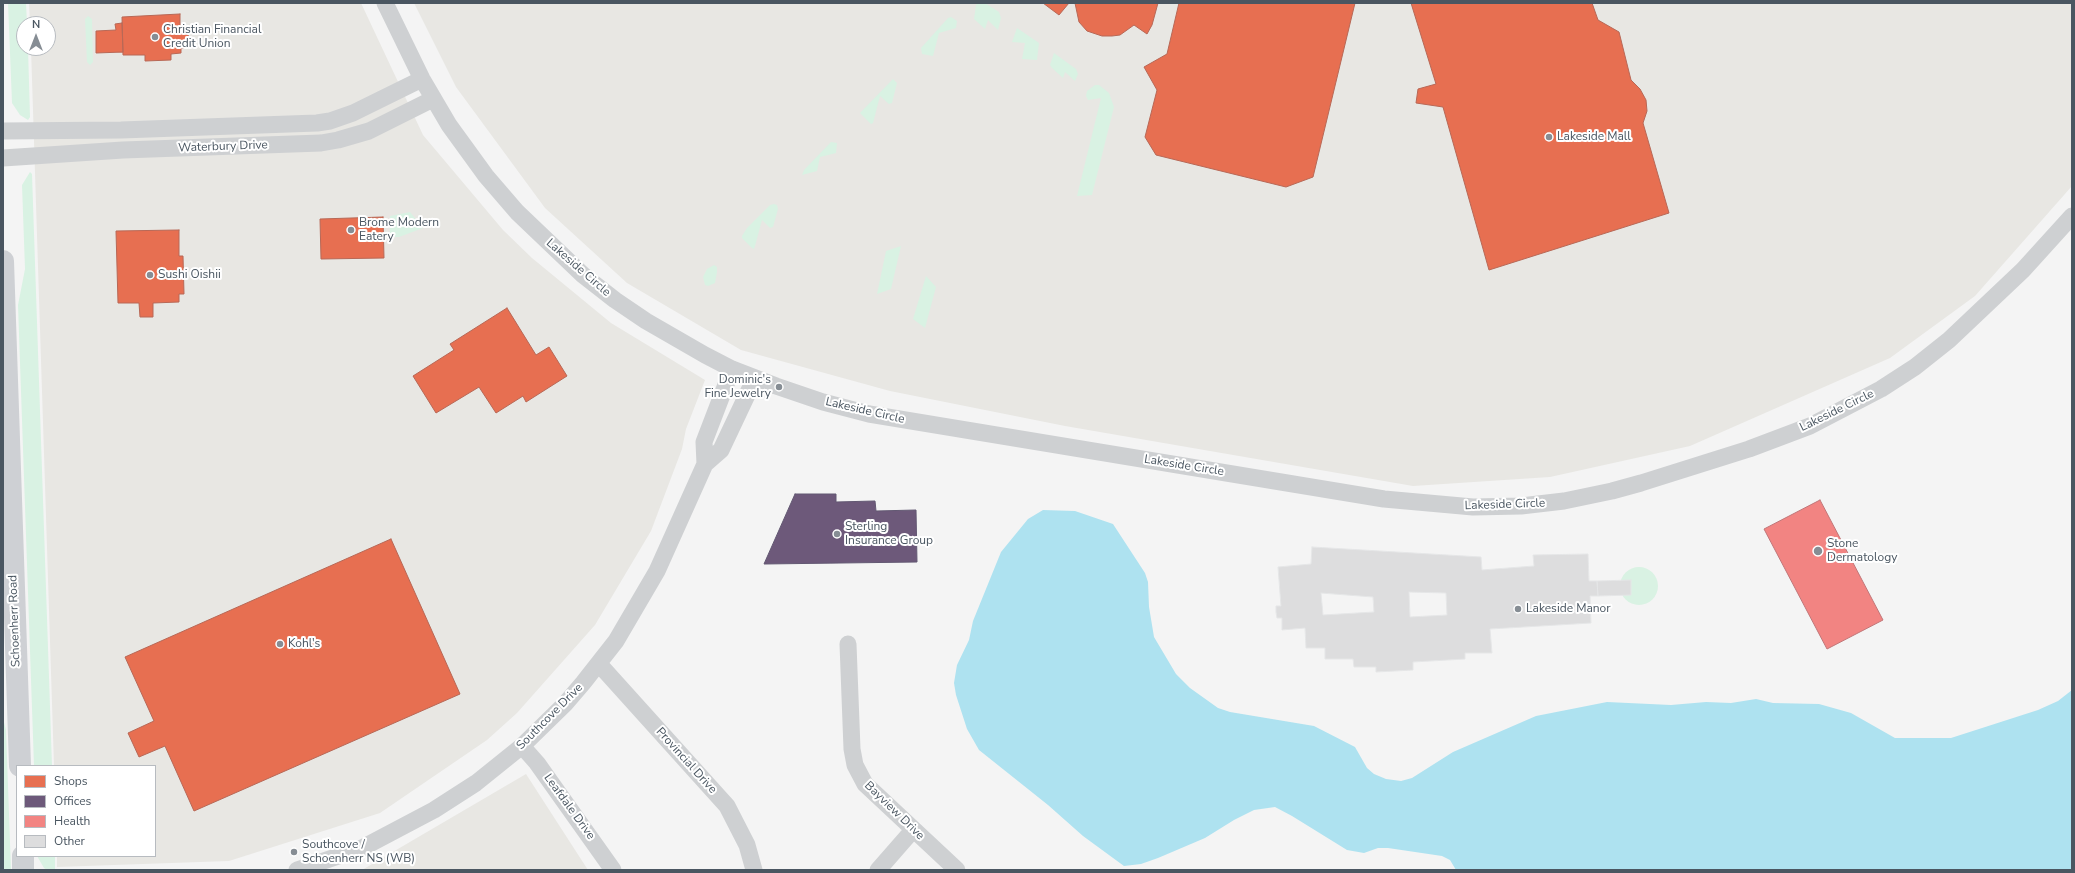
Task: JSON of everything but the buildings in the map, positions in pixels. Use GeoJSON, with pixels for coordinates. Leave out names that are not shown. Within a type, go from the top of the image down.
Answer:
{"type":"FeatureCollection","features":[{"type":"Feature","properties":{"kind":"main road","name":"Schoenherr Road"},"geometry":{"type":"LineString","coordinates":[[3,261],[8,527],[20,765]]}},
{"type":"Feature","properties":{"kind":"main road"},"geometry":{"type":"LineString","coordinates":[[23,857],[23,870]]}},
{"type":"Feature","properties":{"kind":"street","name":"Lakeside Circle"},"geometry":{"type":"LineString","coordinates":[[385,3],[433,99],[486,176],[517,212],[583,275],[646,321],[732,369],[823,402],[891,418],[1384,499],[1451,506],[1498,507],[1543,504],[1587,497],[1641,482],[1756,446],[1810,426],[1845,409],[1915,367],[1949,340],[2023,270],[2072,216]]}},
{"type":"Feature","properties":{"kind":"street","name":"Waterbury Drive"},"geometry":{"type":"LineString","coordinates":[[3,131],[114,130],[317,123],[354,114],[422,79]]}},
{"type":"Feature","properties":{"kind":"street","name":"Waterbury Drive"},"geometry":{"type":"LineString","coordinates":[[3,158],[123,150],[322,143],[338,140],[369,130],[433,99]]}},
{"type":"Feature","properties":{"kind":"street","name":"Southcove Drive"},"geometry":{"type":"LineString","coordinates":[[705,464],[704,442],[732,369]]}},
{"type":"Feature","properties":{"kind":"street","name":"Southcove Drive"},"geometry":{"type":"LineString","coordinates":[[297,870],[362,848],[417,820],[476,783],[522,746],[565,704],[599,664],[632,616],[657,571],[705,464],[721,450],[755,378]]}},
{"type":"Feature","properties":{"kind":"street","name":"Bayview Drive"},"geometry":{"type":"LineString","coordinates":[[848,644],[852,749],[855,765],[865,784],[958,870]]}},
{"type":"Feature","properties":{"kind":"street","name":"Provincial Drive"},"geometry":{"type":"LineString","coordinates":[[599,664],[727,806],[747,845],[754,870]]}},
{"type":"Feature","properties":{"kind":"street","name":"Leafdale Drive"},"geometry":{"type":"LineString","coordinates":[[522,746],[537,764],[614,870]]}},
{"type":"Feature","properties":{"kind":"street"},"geometry":{"type":"LineString","coordinates":[[878,870],[913,830]]}},
{"type":"Feature","properties":{"kind":"shaded area"},"geometry":{"type":"Polygon","coordinates":[[[29,3],[361,3],[423,135],[503,230],[532,258],[611,323],[705,380],[686,429],[682,449],[651,531],[595,625],[517,713],[487,740],[380,813],[229,861],[57,867],[57,857],[156,857],[156,765],[54,765],[31,56],[56,56],[56,16],[30,16],[29,3]]]}},
{"type":"Feature","properties":{"kind":"shaded area","name":"Lakeside Mall"},"geometry":{"type":"Polygon","coordinates":[[[414,3],[2072,3],[2072,186],[1975,296],[1890,358],[1690,446],[1550,477],[1413,486],[1065,426],[890,391],[741,350],[627,283],[545,208],[456,87],[414,3]]]}},
{"type":"Feature","properties":{"kind":"shaded area"},"geometry":{"type":"Polygon","coordinates":[[[526,774],[588,870],[362,870],[526,774]]]}},
{"type":"Feature","properties":{"kind":"green space"},"geometry":{"type":"Polygon","coordinates":[[[8,3],[26,3],[27,16],[16,16],[16,56],[28,56],[30,117],[28,120],[20,115],[12,103],[8,3]]]}},
{"type":"Feature","properties":{"kind":"green space"},"geometry":{"type":"Polygon","coordinates":[[[978,3],[985,3],[999,12],[1001,18],[998,30],[988,20],[985,29],[974,19],[976,5],[978,3]]]}},
{"type":"Feature","properties":{"kind":"green space"},"geometry":{"type":"Polygon","coordinates":[[[88,16],[92,19],[93,62],[90,65],[87,62],[85,19],[88,16]]]}},
{"type":"Feature","properties":{"kind":"green space"},"geometry":{"type":"Polygon","coordinates":[[[951,17],[957,21],[956,28],[939,33],[933,56],[922,54],[921,48],[948,18],[951,17]]]}},
{"type":"Feature","properties":{"kind":"green space"},"geometry":{"type":"Polygon","coordinates":[[[1017,28],[1039,43],[1037,60],[1022,59],[1025,43],[1012,42],[1017,28]]]}},
{"type":"Feature","properties":{"kind":"green space"},"geometry":{"type":"Polygon","coordinates":[[[1054,53],[1076,69],[1078,74],[1075,81],[1065,72],[1063,78],[1052,68],[1050,65],[1054,53]]]}},
{"type":"Feature","properties":{"kind":"green space"},"geometry":{"type":"Polygon","coordinates":[[[893,79],[897,83],[892,103],[889,104],[880,96],[873,123],[871,124],[860,113],[893,79]]]}},
{"type":"Feature","properties":{"kind":"green space"},"geometry":{"type":"Polygon","coordinates":[[[1095,85],[1099,85],[1109,93],[1114,107],[1092,195],[1077,196],[1101,98],[1088,100],[1086,96],[1087,91],[1095,85]]]}},
{"type":"Feature","properties":{"kind":"green space"},"geometry":{"type":"Polygon","coordinates":[[[831,142],[837,143],[836,153],[820,157],[817,171],[802,175],[804,170],[831,142]]]}},
{"type":"Feature","properties":{"kind":"green space"},"geometry":{"type":"Polygon","coordinates":[[[30,172],[32,174],[52,765],[34,765],[18,305],[25,269],[22,185],[30,172]]]}},
{"type":"Feature","properties":{"kind":"green space"},"geometry":{"type":"Polygon","coordinates":[[[770,205],[777,205],[778,209],[773,227],[770,228],[762,220],[754,249],[742,238],[742,236],[747,228],[770,205]]]}},
{"type":"Feature","properties":{"kind":"green space"},"geometry":{"type":"Polygon","coordinates":[[[410,212],[423,228],[399,237],[390,237],[390,216],[410,212]]]}},
{"type":"Feature","properties":{"kind":"green space"},"geometry":{"type":"Polygon","coordinates":[[[901,246],[891,289],[877,294],[886,251],[901,246]]]}},
{"type":"Feature","properties":{"kind":"green space"},"geometry":{"type":"Polygon","coordinates":[[[714,265],[717,267],[715,283],[708,286],[705,285],[703,277],[707,269],[714,265]]]}},
{"type":"Feature","properties":{"kind":"green space"},"geometry":{"type":"Polygon","coordinates":[[[926,276],[936,287],[925,328],[913,319],[926,276]]]}},
{"type":"Feature","properties":{"kind":"green space"},"geometry":{"type":"Polygon","coordinates":[[[1639,567],[1649,570],[1655,576],[1658,586],[1655,596],[1649,602],[1639,605],[1629,602],[1623,596],[1620,586],[1623,576],[1629,570],[1639,567]]]}},
{"type":"Feature","properties":{"kind":"green space"},"geometry":{"type":"Polygon","coordinates":[[[3,718],[6,730],[11,870],[3,870],[3,718]]]}},
{"type":"Feature","properties":{"kind":"green space"},"geometry":{"type":"Polygon","coordinates":[[[38,857],[55,857],[55,870],[47,870],[44,868],[38,857]]]}},
{"type":"Feature","properties":{"kind":"water"},"geometry":{"type":"Polygon","coordinates":[[[1043,510],[1075,511],[1113,524],[1145,573],[1148,582],[1149,607],[1154,637],[1176,674],[1190,688],[1218,708],[1230,712],[1314,726],[1355,747],[1367,768],[1374,774],[1386,779],[1401,781],[1412,778],[1453,752],[1536,716],[1607,702],[1671,705],[1706,702],[1731,703],[1756,699],[1773,703],[1819,704],[1851,713],[1895,738],[1951,738],[2038,710],[2058,701],[2072,690],[2072,870],[1456,870],[1450,860],[1442,856],[1388,848],[1378,848],[1364,853],[1347,850],[1275,807],[1254,810],[1234,820],[1205,838],[1158,858],[1141,864],[1124,866],[1083,836],[1048,805],[979,750],[967,729],[956,695],[954,683],[957,665],[969,640],[973,621],[1001,552],[1028,519],[1043,510]]]}},
{"type":"Feature","properties":{"kind":"place","name":"Christian Financial Credit Union"},"geometry":{"type":"Point","coordinates":[155,37]}},
{"type":"Feature","properties":{"kind":"place","name":"Lakeside Mall"},"geometry":{"type":"Point","coordinates":[1549,137]}},
{"type":"Feature","properties":{"kind":"place","name":"Brome Modern Eatery"},"geometry":{"type":"Point","coordinates":[351,230]}},
{"type":"Feature","properties":{"kind":"place","name":"Sushi Oishii"},"geometry":{"type":"Point","coordinates":[150,275]}},
{"type":"Feature","properties":{"kind":"place","name":"Dominic's Fine Jewelry"},"geometry":{"type":"Point","coordinates":[779,387]}},
{"type":"Feature","properties":{"kind":"place","name":"Sterling Insurance Group"},"geometry":{"type":"Point","coordinates":[837,534]}},
{"type":"Feature","properties":{"kind":"place","name":"Stone Dermatology"},"geometry":{"type":"Point","coordinates":[1818,551]}},
{"type":"Feature","properties":{"kind":"place","name":"Lakeside Manor"},"geometry":{"type":"Point","coordinates":[1518,609]}},
{"type":"Feature","properties":{"kind":"place","name":"Kohl's"},"geometry":{"type":"Point","coordinates":[280,644]}},
{"type":"Feature","properties":{"kind":"place","name":"Southcove / Schoenherr NS (WB)"},"geometry":{"type":"Point","coordinates":[294,852]}}]}
